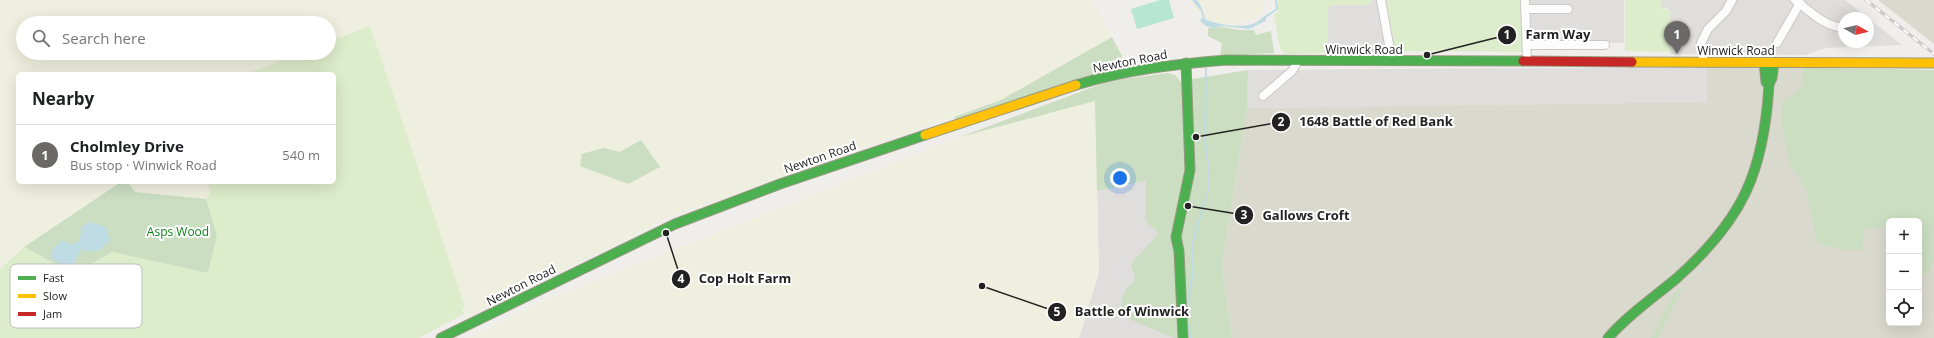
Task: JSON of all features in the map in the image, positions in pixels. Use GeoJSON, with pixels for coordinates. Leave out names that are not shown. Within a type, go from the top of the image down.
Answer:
{"type":"FeatureCollection","features":[{"type":"Feature","properties":{"kind":"main road","name":"Winwick Road"},"geometry":{"type":"LineString","coordinates":[[1227,60],[1934,62]]}},
{"type":"Feature","properties":{"kind":"main road","name":"Newton Road"},"geometry":{"type":"LineString","coordinates":[[441,338],[598,260],[675,224],[773,186],[1070,87],[1134,70],[1186,63],[1227,60]]}},
{"type":"Feature","properties":{"kind":"main road"},"geometry":{"type":"LineString","coordinates":[[1764,62],[1766,82],[1769,84]]}},
{"type":"Feature","properties":{"kind":"main road"},"geometry":{"type":"LineString","coordinates":[[1608,338],[1696,261],[1726,227],[1741,205],[1753,180],[1764,142],[1769,84],[1772,78],[1774,62]]}},
{"type":"Feature","properties":{"kind":"main road"},"geometry":{"type":"LineString","coordinates":[[1183,338],[1179,251],[1176,237],[1190,170],[1186,63]]}},
{"type":"Feature","properties":{"kind":"street"},"geometry":{"type":"LineString","coordinates":[[1381,0],[1392,61]]}},
{"type":"Feature","properties":{"kind":"street"},"geometry":{"type":"LineString","coordinates":[[1525,0],[1527,44],[1526,61]]}},
{"type":"Feature","properties":{"kind":"street"},"geometry":{"type":"LineString","coordinates":[[1704,62],[1701,43],[1708,29],[1726,11],[1732,0]]}},
{"type":"Feature","properties":{"kind":"street"},"geometry":{"type":"LineString","coordinates":[[1777,43],[1797,2],[1809,13],[1838,27]]}},
{"type":"Feature","properties":{"kind":"street"},"geometry":{"type":"LineString","coordinates":[[1526,9],[1568,9]]}},
{"type":"Feature","properties":{"kind":"street"},"geometry":{"type":"LineString","coordinates":[[1527,44],[1605,45]]}},
{"type":"Feature","properties":{"kind":"street"},"geometry":{"type":"LineString","coordinates":[[1263,96],[1292,71],[1298,60]]}},
{"type":"Feature","properties":{"kind":"shaded area"},"geometry":{"type":"Polygon","coordinates":[[[1374,0],[1379,0],[1387,52],[1328,53],[1328,8],[1331,5],[1368,5],[1374,0]]]}},
{"type":"Feature","properties":{"kind":"shaded area"},"geometry":{"type":"Polygon","coordinates":[[[1530,0],[1624,0],[1624,43],[1531,41],[1530,0]]]}},
{"type":"Feature","properties":{"kind":"shaded area"},"geometry":{"type":"Polygon","coordinates":[[[1658,0],[1845,0],[1860,12],[1838,12],[1838,47],[1825,48],[1806,55],[1670,54],[1667,8],[1658,8],[1658,0]]]}},
{"type":"Feature","properties":{"kind":"shaded area"},"geometry":{"type":"Polygon","coordinates":[[[1878,0],[1934,0],[1934,44],[1878,0]]]}},
{"type":"Feature","properties":{"kind":"shaded area"},"geometry":{"type":"Polygon","coordinates":[[[1874,23],[1902,45],[1874,46],[1874,23]]]}},
{"type":"Feature","properties":{"kind":"shaded area"},"geometry":{"type":"Polygon","coordinates":[[[1707,67],[1707,102],[1247,108],[1248,70],[1707,67]]]}},
{"type":"Feature","properties":{"kind":"shaded area"},"geometry":{"type":"Polygon","coordinates":[[[1707,67],[1934,70],[1934,338],[1232,338],[1222,264],[1247,108],[1707,102],[1707,67]]]}},
{"type":"Feature","properties":{"kind":"shaded area"},"geometry":{"type":"Polygon","coordinates":[[[1146,181],[1145,221],[1160,233],[1131,264],[1135,280],[1130,284],[1178,338],[1079,338],[1099,272],[1097,191],[1146,181]]]}},
{"type":"Feature","properties":{"kind":"green space"},"geometry":{"type":"Polygon","coordinates":[[[0,0],[1092,0],[1112,37],[1001,100],[674,215],[467,318],[462,308],[465,307],[370,26],[336,39],[336,16],[16,16],[16,60],[282,60],[251,72],[16,72],[16,184],[118,184],[24,247],[0,269],[0,0]]]}},
{"type":"Feature","properties":{"kind":"green space"},"geometry":{"type":"Polygon","coordinates":[[[1160,0],[1169,0],[1174,18],[1137,29],[1131,9],[1160,0]]]}},
{"type":"Feature","properties":{"kind":"green space"},"geometry":{"type":"Polygon","coordinates":[[[1190,0],[1264,0],[1263,12],[1253,20],[1229,25],[1204,19],[1190,0]]]}},
{"type":"Feature","properties":{"kind":"green space"},"geometry":{"type":"Polygon","coordinates":[[[1278,0],[1374,0],[1368,5],[1331,5],[1328,8],[1328,53],[1285,54],[1280,49],[1274,14],[1278,13],[1278,0]]]}},
{"type":"Feature","properties":{"kind":"green space"},"geometry":{"type":"Polygon","coordinates":[[[1386,0],[1521,0],[1523,52],[1396,51],[1386,0]]]}},
{"type":"Feature","properties":{"kind":"green space"},"geometry":{"type":"Polygon","coordinates":[[[1625,0],[1661,0],[1661,9],[1670,9],[1671,52],[1625,51],[1625,0]]]}},
{"type":"Feature","properties":{"kind":"green space"},"geometry":{"type":"Polygon","coordinates":[[[370,26],[465,307],[462,309],[464,314],[419,338],[0,338],[0,269],[24,247],[55,264],[10,264],[10,328],[142,328],[142,264],[91,264],[112,252],[208,273],[217,235],[206,199],[210,193],[208,184],[336,184],[336,72],[251,72],[282,60],[336,60],[336,39],[370,26]]]}},
{"type":"Feature","properties":{"kind":"green space"},"geometry":{"type":"Polygon","coordinates":[[[1223,27],[1238,30],[1254,30],[1256,35],[1271,31],[1274,53],[1220,56],[1222,43],[1208,36],[1208,28],[1223,27]]]}},
{"type":"Feature","properties":{"kind":"green space"},"geometry":{"type":"Polygon","coordinates":[[[1112,37],[1122,56],[1115,71],[955,120],[954,117],[1001,100],[1112,37]]]}},
{"type":"Feature","properties":{"kind":"green space"},"geometry":{"type":"Polygon","coordinates":[[[1803,68],[1934,70],[1934,260],[1931,268],[1922,276],[1922,218],[1886,218],[1886,227],[1864,229],[1862,250],[1843,250],[1817,243],[1807,190],[1790,165],[1781,120],[1783,101],[1794,94],[1803,85],[1803,68]]]}},
{"type":"Feature","properties":{"kind":"green space"},"geometry":{"type":"Polygon","coordinates":[[[1248,70],[1247,108],[1222,264],[1232,338],[1174,338],[1122,316],[1121,305],[1123,296],[1127,288],[1135,280],[1131,264],[1159,233],[1145,221],[1146,181],[1097,191],[1095,101],[960,137],[1109,81],[1168,73],[1175,75],[1180,81],[1248,70]]]}},
{"type":"Feature","properties":{"kind":"green space"},"geometry":{"type":"Polygon","coordinates":[[[1095,101],[1099,272],[1079,338],[468,338],[537,304],[960,137],[1095,101]]]}},
{"type":"Feature","properties":{"kind":"green space"},"geometry":{"type":"Polygon","coordinates":[[[641,140],[660,167],[628,184],[580,166],[582,154],[603,148],[620,152],[641,140]]]}},
{"type":"Feature","properties":{"kind":"green space","name":"Asps Wood"},"geometry":{"type":"Polygon","coordinates":[[[118,184],[129,184],[135,192],[206,199],[217,235],[208,273],[112,252],[91,264],[55,264],[24,247],[118,184]]]}},
{"type":"Feature","properties":{"kind":"green space"},"geometry":{"type":"Polygon","coordinates":[[[129,184],[208,184],[210,193],[206,199],[134,192],[129,184]]]}},
{"type":"Feature","properties":{"kind":"green space"},"geometry":{"type":"Polygon","coordinates":[[[1683,286],[1658,338],[1651,338],[1672,296],[1683,286]]]}},
{"type":"Feature","properties":{"kind":"water"},"geometry":{"type":"Polygon","coordinates":[[[1192,0],[1197,0],[1205,19],[1217,23],[1230,26],[1243,26],[1255,23],[1266,16],[1266,21],[1249,29],[1223,26],[1213,28],[1206,26],[1199,20],[1203,18],[1201,11],[1192,0]]]}},
{"type":"Feature","properties":{"kind":"water"},"geometry":{"type":"Polygon","coordinates":[[[89,222],[106,227],[110,240],[100,250],[87,252],[81,249],[74,264],[60,264],[52,259],[52,250],[62,240],[72,245],[80,240],[81,228],[89,222]]]}},
{"type":"Feature","properties":{"kind":"waterway"},"geometry":{"type":"LineString","coordinates":[[1264,18],[1277,9],[1276,0]]}},
{"type":"Feature","properties":{"kind":"waterway"},"geometry":{"type":"LineString","coordinates":[[1187,311],[1192,278],[1193,242],[1208,190],[1209,171],[1205,142],[1206,68]]}},
{"type":"Feature","properties":{"kind":"waterway"},"geometry":{"type":"LineString","coordinates":[[1188,325],[1191,338]]}},
{"type":"Feature","properties":{"kind":"railway"},"geometry":{"type":"LineString","coordinates":[[1866,0],[1934,54]]}},
{"type":"Feature","properties":{"kind":"traffic: fast"},"geometry":{"type":"LineString","coordinates":[[1076,85],[1113,75],[1151,68],[1227,60],[1523,61]]}},
{"type":"Feature","properties":{"kind":"traffic: fast"},"geometry":{"type":"LineString","coordinates":[[1764,62],[1766,82],[1769,84]]}},
{"type":"Feature","properties":{"kind":"traffic: fast"},"geometry":{"type":"LineString","coordinates":[[1608,338],[1632,314],[1677,278],[1700,256],[1719,235],[1734,214],[1746,192],[1762,143],[1769,84],[1772,78],[1774,62]]}},
{"type":"Feature","properties":{"kind":"traffic: fast"},"geometry":{"type":"LineString","coordinates":[[1183,338],[1179,251],[1176,237],[1190,170],[1186,63]]}},
{"type":"Feature","properties":{"kind":"traffic: fast"},"geometry":{"type":"LineString","coordinates":[[441,338],[675,224],[780,184],[925,135]]}},
{"type":"Feature","properties":{"kind":"traffic: slow"},"geometry":{"type":"LineString","coordinates":[[1632,62],[1934,63]]}},
{"type":"Feature","properties":{"kind":"traffic: slow"},"geometry":{"type":"LineString","coordinates":[[925,135],[1076,85]]}},
{"type":"Feature","properties":{"kind":"traffic: jam"},"geometry":{"type":"LineString","coordinates":[[1523,61],[1632,62]]}},
{"type":"Feature","properties":{"kind":"place","name":"Cholmley Drive"},"geometry":{"type":"Point","coordinates":[1677,54]}},
{"type":"Feature","properties":{"kind":"place","name":"Farm Way"},"geometry":{"type":"Point","coordinates":[1427,55]}},
{"type":"Feature","properties":{"kind":"place","name":"1648 Battle of Red Bank"},"geometry":{"type":"Point","coordinates":[1196,137]}},
{"type":"Feature","properties":{"kind":"place","name":"Gallows Croft"},"geometry":{"type":"Point","coordinates":[1188,206]}},
{"type":"Feature","properties":{"kind":"place","name":"Cop Holt Farm"},"geometry":{"type":"Point","coordinates":[666,233]}},
{"type":"Feature","properties":{"kind":"place","name":"Battle of Winwick"},"geometry":{"type":"Point","coordinates":[982,286]}}]}
